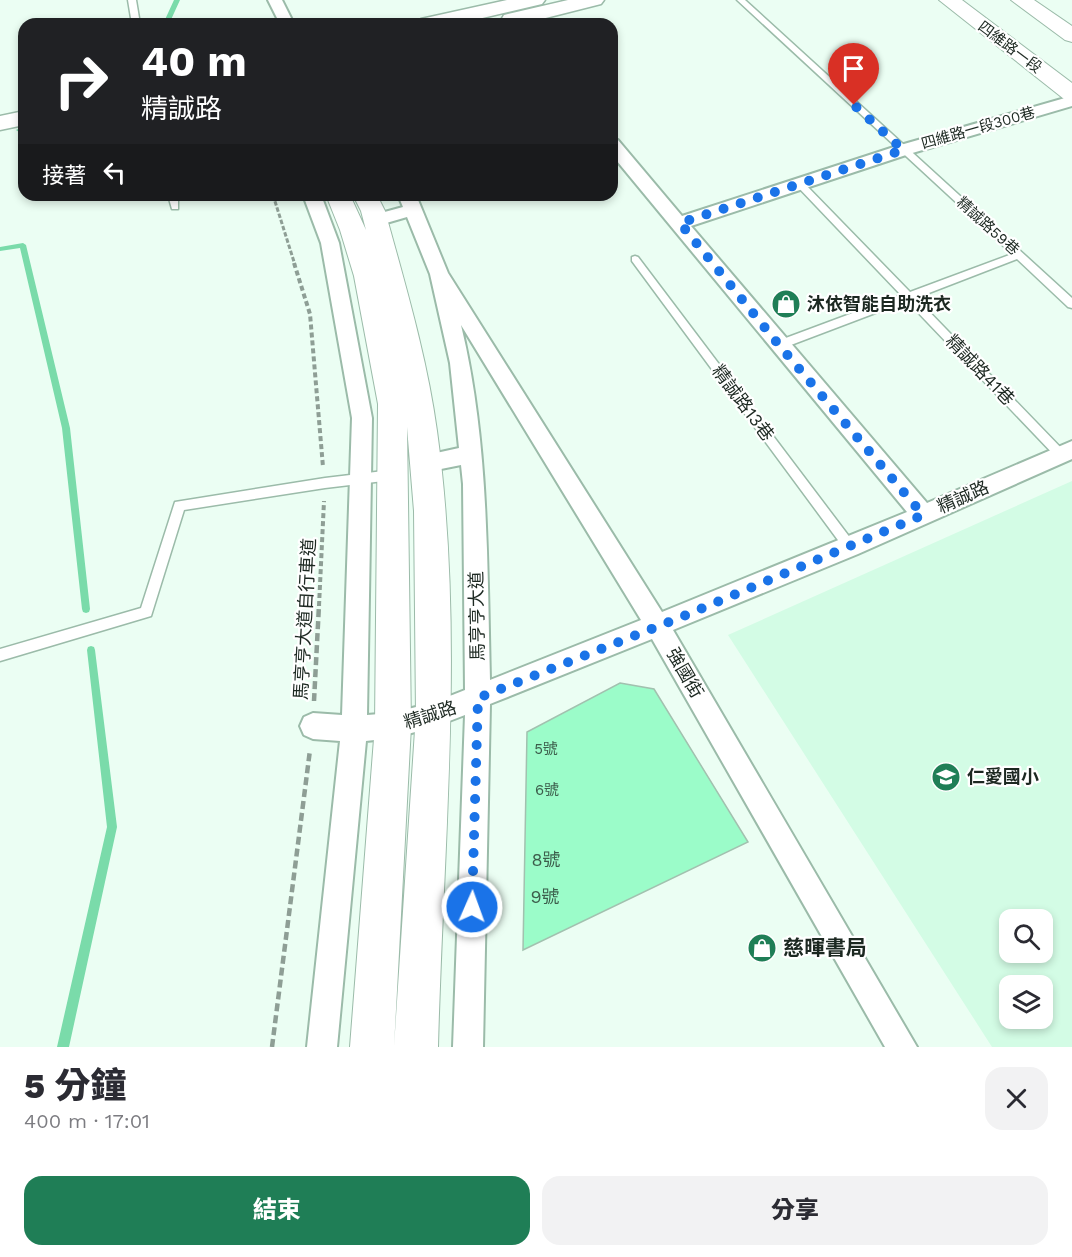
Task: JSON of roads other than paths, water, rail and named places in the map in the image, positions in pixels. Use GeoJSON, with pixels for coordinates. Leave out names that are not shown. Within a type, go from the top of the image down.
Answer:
{"type":"FeatureCollection","features":[{"type":"Feature","properties":{"kind":"main road"},"geometry":{"type":"LineString","coordinates":[[508,18],[535,0]]}},
{"type":"Feature","properties":{"kind":"main road"},"geometry":{"type":"LineString","coordinates":[[511,18],[594,0]]}},
{"type":"Feature","properties":{"kind":"main road"},"geometry":{"type":"LineString","coordinates":[[0,123],[18,119]]}},
{"type":"Feature","properties":{"kind":"main road"},"geometry":{"type":"LineString","coordinates":[[0,140],[18,136]]}},
{"type":"Feature","properties":{"kind":"street"},"geometry":{"type":"LineString","coordinates":[[275,0],[284,18]]}},
{"type":"Feature","properties":{"kind":"street","name":"四維路一段"},"geometry":{"type":"LineString","coordinates":[[949,0],[1072,94]]}},
{"type":"Feature","properties":{"kind":"street"},"geometry":{"type":"LineString","coordinates":[[1021,0],[1072,36]]}},
{"type":"Feature","properties":{"kind":"street","name":"四維路一段300巷"},"geometry":{"type":"LineString","coordinates":[[680,223],[903,150],[1072,101]]}},
{"type":"Feature","properties":{"kind":"street"},"geometry":{"type":"LineString","coordinates":[[618,151],[923,515]]}},
{"type":"Feature","properties":{"kind":"street"},"geometry":{"type":"LineString","coordinates":[[323,201],[355,219],[392,404],[393,726],[372,1047]]}},
{"type":"Feature","properties":{"kind":"street"},"geometry":{"type":"LineString","coordinates":[[342,201],[355,219],[401,317],[426,463],[430,511],[434,715],[416,1047]]}},
{"type":"Feature","properties":{"kind":"street"},"geometry":{"type":"LineString","coordinates":[[322,1047],[354,729],[362,418],[330,243],[355,219],[410,202]]}},
{"type":"Feature","properties":{"kind":"street","name":"馬亨亨大道"},"geometry":{"type":"LineString","coordinates":[[410,202],[439,273],[460,363],[474,484],[478,698],[468,1047]]}},
{"type":"Feature","properties":{"kind":"street","name":"強國街"},"geometry":{"type":"LineString","coordinates":[[439,273],[658,627],[902,1047]]}},
{"type":"Feature","properties":{"kind":"street","name":"精誠路"},"geometry":{"type":"LineString","coordinates":[[313,726],[354,729],[393,726],[434,715],[850,548],[1066,452]]}},
{"type":"Feature","properties":{"kind":"street"},"geometry":{"type":"LineString","coordinates":[[426,463],[470,455]]}},
{"type":"Feature","properties":{"kind":"lane"},"geometry":{"type":"LineString","coordinates":[[132,0],[135,18]]}},
{"type":"Feature","properties":{"kind":"lane","name":"精誠路59巷"},"geometry":{"type":"LineString","coordinates":[[741,0],[1072,304]]}},
{"type":"Feature","properties":{"kind":"lane","name":"精誠路41巷"},"geometry":{"type":"LineString","coordinates":[[799,183],[1066,452]]}},
{"type":"Feature","properties":{"kind":"lane"},"geometry":{"type":"LineString","coordinates":[[174,201],[175,207]]}},
{"type":"Feature","properties":{"kind":"lane"},"geometry":{"type":"LineString","coordinates":[[779,345],[1019,255]]}},
{"type":"Feature","properties":{"kind":"lane","name":"精誠路13巷"},"geometry":{"type":"LineString","coordinates":[[635,259],[850,548]]}},
{"type":"Feature","properties":{"kind":"lane"},"geometry":{"type":"LineString","coordinates":[[0,655],[146,612],[179,506],[325,483],[393,475]]}},
{"type":"Feature","properties":{"kind":"waterway"},"geometry":{"type":"LineString","coordinates":[[169,18],[177,0]]}},
{"type":"Feature","properties":{"kind":"waterway"},"geometry":{"type":"LineString","coordinates":[[0,249],[23,245],[66,428],[86,609]]}},
{"type":"Feature","properties":{"kind":"waterway"},"geometry":{"type":"LineString","coordinates":[[63,1047],[112,827],[91,650]]}},
{"type":"Feature","properties":{"kind":"place","name":"沐依智能自助洗衣"},"geometry":{"type":"Point","coordinates":[786,304]}},
{"type":"Feature","properties":{"kind":"place","name":"仁愛國小"},"geometry":{"type":"Point","coordinates":[946,777]}},
{"type":"Feature","properties":{"kind":"place","name":"慈暉書局"},"geometry":{"type":"Point","coordinates":[762,948]}}]}
